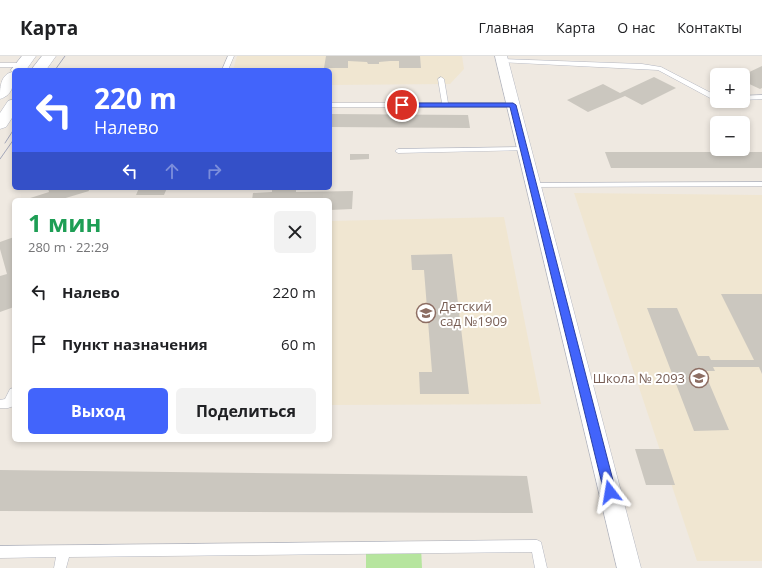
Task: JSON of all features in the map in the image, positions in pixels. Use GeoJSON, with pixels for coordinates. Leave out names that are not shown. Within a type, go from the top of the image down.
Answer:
{"type":"FeatureCollection","features":[{"type":"Feature","properties":{"kind":"main road"},"geometry":{"type":"LineString","coordinates":[[40,68],[49,56]]}},
{"type":"Feature","properties":{"kind":"main road"},"geometry":{"type":"LineString","coordinates":[[0,94],[12,79]]}},
{"type":"Feature","properties":{"kind":"main road"},"geometry":{"type":"LineString","coordinates":[[0,124],[12,107]]}},
{"type":"Feature","properties":{"kind":"street"},"geometry":{"type":"LineString","coordinates":[[501,59],[629,568]]}},
{"type":"Feature","properties":{"kind":"lane"},"geometry":{"type":"LineString","coordinates":[[226,68],[231,56]]}},
{"type":"Feature","properties":{"kind":"lane"},"geometry":{"type":"LineString","coordinates":[[501,59],[660,68],[710,96]]}},
{"type":"Feature","properties":{"kind":"lane"},"geometry":{"type":"LineString","coordinates":[[0,65],[21,67]]}},
{"type":"Feature","properties":{"kind":"lane"},"geometry":{"type":"LineString","coordinates":[[442,79],[445,105]]}},
{"type":"Feature","properties":{"kind":"lane"},"geometry":{"type":"LineString","coordinates":[[750,98],[762,97]]}},
{"type":"Feature","properties":{"kind":"lane"},"geometry":{"type":"LineString","coordinates":[[332,105],[513,105]]}},
{"type":"Feature","properties":{"kind":"lane"},"geometry":{"type":"LineString","coordinates":[[398,150],[524,149]]}},
{"type":"Feature","properties":{"kind":"lane"},"geometry":{"type":"LineString","coordinates":[[533,185],[762,184]]}},
{"type":"Feature","properties":{"kind":"lane"},"geometry":{"type":"LineString","coordinates":[[0,552],[537,546],[540,568]]}},
{"type":"Feature","properties":{"kind":"lane"},"geometry":{"type":"LineString","coordinates":[[60,568],[64,551]]}},
{"type":"Feature","properties":{"kind":"shaded area"},"geometry":{"type":"Polygon","coordinates":[[[237,56],[462,56],[464,69],[450,84],[332,85],[332,68],[234,68],[237,56]]]}},
{"type":"Feature","properties":{"kind":"shaded area","name":"Школа № 2093"},"geometry":{"type":"Polygon","coordinates":[[[574,193],[762,195],[762,561],[697,561],[574,193]]]}},
{"type":"Feature","properties":{"kind":"shaded area","name":"Детский сад №1909"},"geometry":{"type":"Polygon","coordinates":[[[504,217],[541,404],[332,405],[332,221],[504,217]]]}},
{"type":"Feature","properties":{"kind":"green space"},"geometry":{"type":"Polygon","coordinates":[[[421,547],[422,568],[366,568],[366,548],[421,547]]]}},
{"type":"Feature","properties":{"kind":"building"},"geometry":{"type":"Polygon","coordinates":[[[326,56],[420,56],[421,68],[399,68],[399,61],[368,64],[367,62],[348,61],[348,68],[324,68],[326,56]]]}},
{"type":"Feature","properties":{"kind":"building"},"geometry":{"type":"Polygon","coordinates":[[[762,66],[762,88],[760,89],[750,84],[750,72],[762,66]]]}},
{"type":"Feature","properties":{"kind":"building"},"geometry":{"type":"Polygon","coordinates":[[[654,77],[676,88],[642,105],[625,96],[588,112],[567,100],[603,84],[620,93],[654,77]]]}},
{"type":"Feature","properties":{"kind":"building"},"geometry":{"type":"Polygon","coordinates":[[[332,114],[468,115],[470,128],[332,127],[332,114]]]}},
{"type":"Feature","properties":{"kind":"building"},"geometry":{"type":"Polygon","coordinates":[[[605,152],[710,152],[710,156],[750,156],[750,152],[762,152],[762,168],[611,168],[605,152]]]}},
{"type":"Feature","properties":{"kind":"building"},"geometry":{"type":"Polygon","coordinates":[[[350,154],[369,154],[369,159],[350,160],[350,154]]]}},
{"type":"Feature","properties":{"kind":"building"},"geometry":{"type":"Polygon","coordinates":[[[48,190],[89,191],[66,198],[30,198],[49,192],[48,190]]]}},
{"type":"Feature","properties":{"kind":"building"},"geometry":{"type":"Polygon","coordinates":[[[138,190],[166,190],[164,195],[136,195],[138,190]]]}},
{"type":"Feature","properties":{"kind":"building"},"geometry":{"type":"Polygon","coordinates":[[[272,190],[296,190],[296,192],[353,191],[352,209],[332,210],[332,198],[252,198],[253,193],[272,192],[272,190]]]}},
{"type":"Feature","properties":{"kind":"building"},"geometry":{"type":"Polygon","coordinates":[[[12,238],[12,308],[0,312],[0,276],[7,274],[0,249],[0,242],[12,238]]]}},
{"type":"Feature","properties":{"kind":"building"},"geometry":{"type":"Polygon","coordinates":[[[452,254],[469,394],[420,394],[419,372],[432,372],[424,270],[412,270],[411,255],[452,254]]]}},
{"type":"Feature","properties":{"kind":"building"},"geometry":{"type":"Polygon","coordinates":[[[721,294],[762,294],[762,374],[759,367],[713,367],[715,371],[704,371],[729,430],[694,431],[647,308],[677,308],[698,356],[709,356],[711,360],[754,360],[721,294]]]}},
{"type":"Feature","properties":{"kind":"building"},"geometry":{"type":"Polygon","coordinates":[[[635,449],[663,449],[675,485],[646,485],[635,449]]]}},
{"type":"Feature","properties":{"kind":"building"},"geometry":{"type":"Polygon","coordinates":[[[0,470],[527,476],[533,513],[0,511],[0,470]]]}},
{"type":"Feature","properties":{"kind":"tram line"},"geometry":{"type":"LineString","coordinates":[[56,68],[65,56]]}},
{"type":"Feature","properties":{"kind":"tram line"},"geometry":{"type":"LineString","coordinates":[[5,143],[12,132]]}},
{"type":"Feature","properties":{"kind":"tram line"},"geometry":{"type":"LineString","coordinates":[[0,159],[12,142]]}},
{"type":"Feature","properties":{"kind":"place","name":"Детский сад №1909"},"geometry":{"type":"Point","coordinates":[426,313]}},
{"type":"Feature","properties":{"kind":"place","name":"Школа № 2093"},"geometry":{"type":"Point","coordinates":[699,378]}},
{"type":"Feature","properties":{"kind":"route"},"geometry":{"type":"LineString","coordinates":[[402,105],[513,105],[610,492]]}}]}
